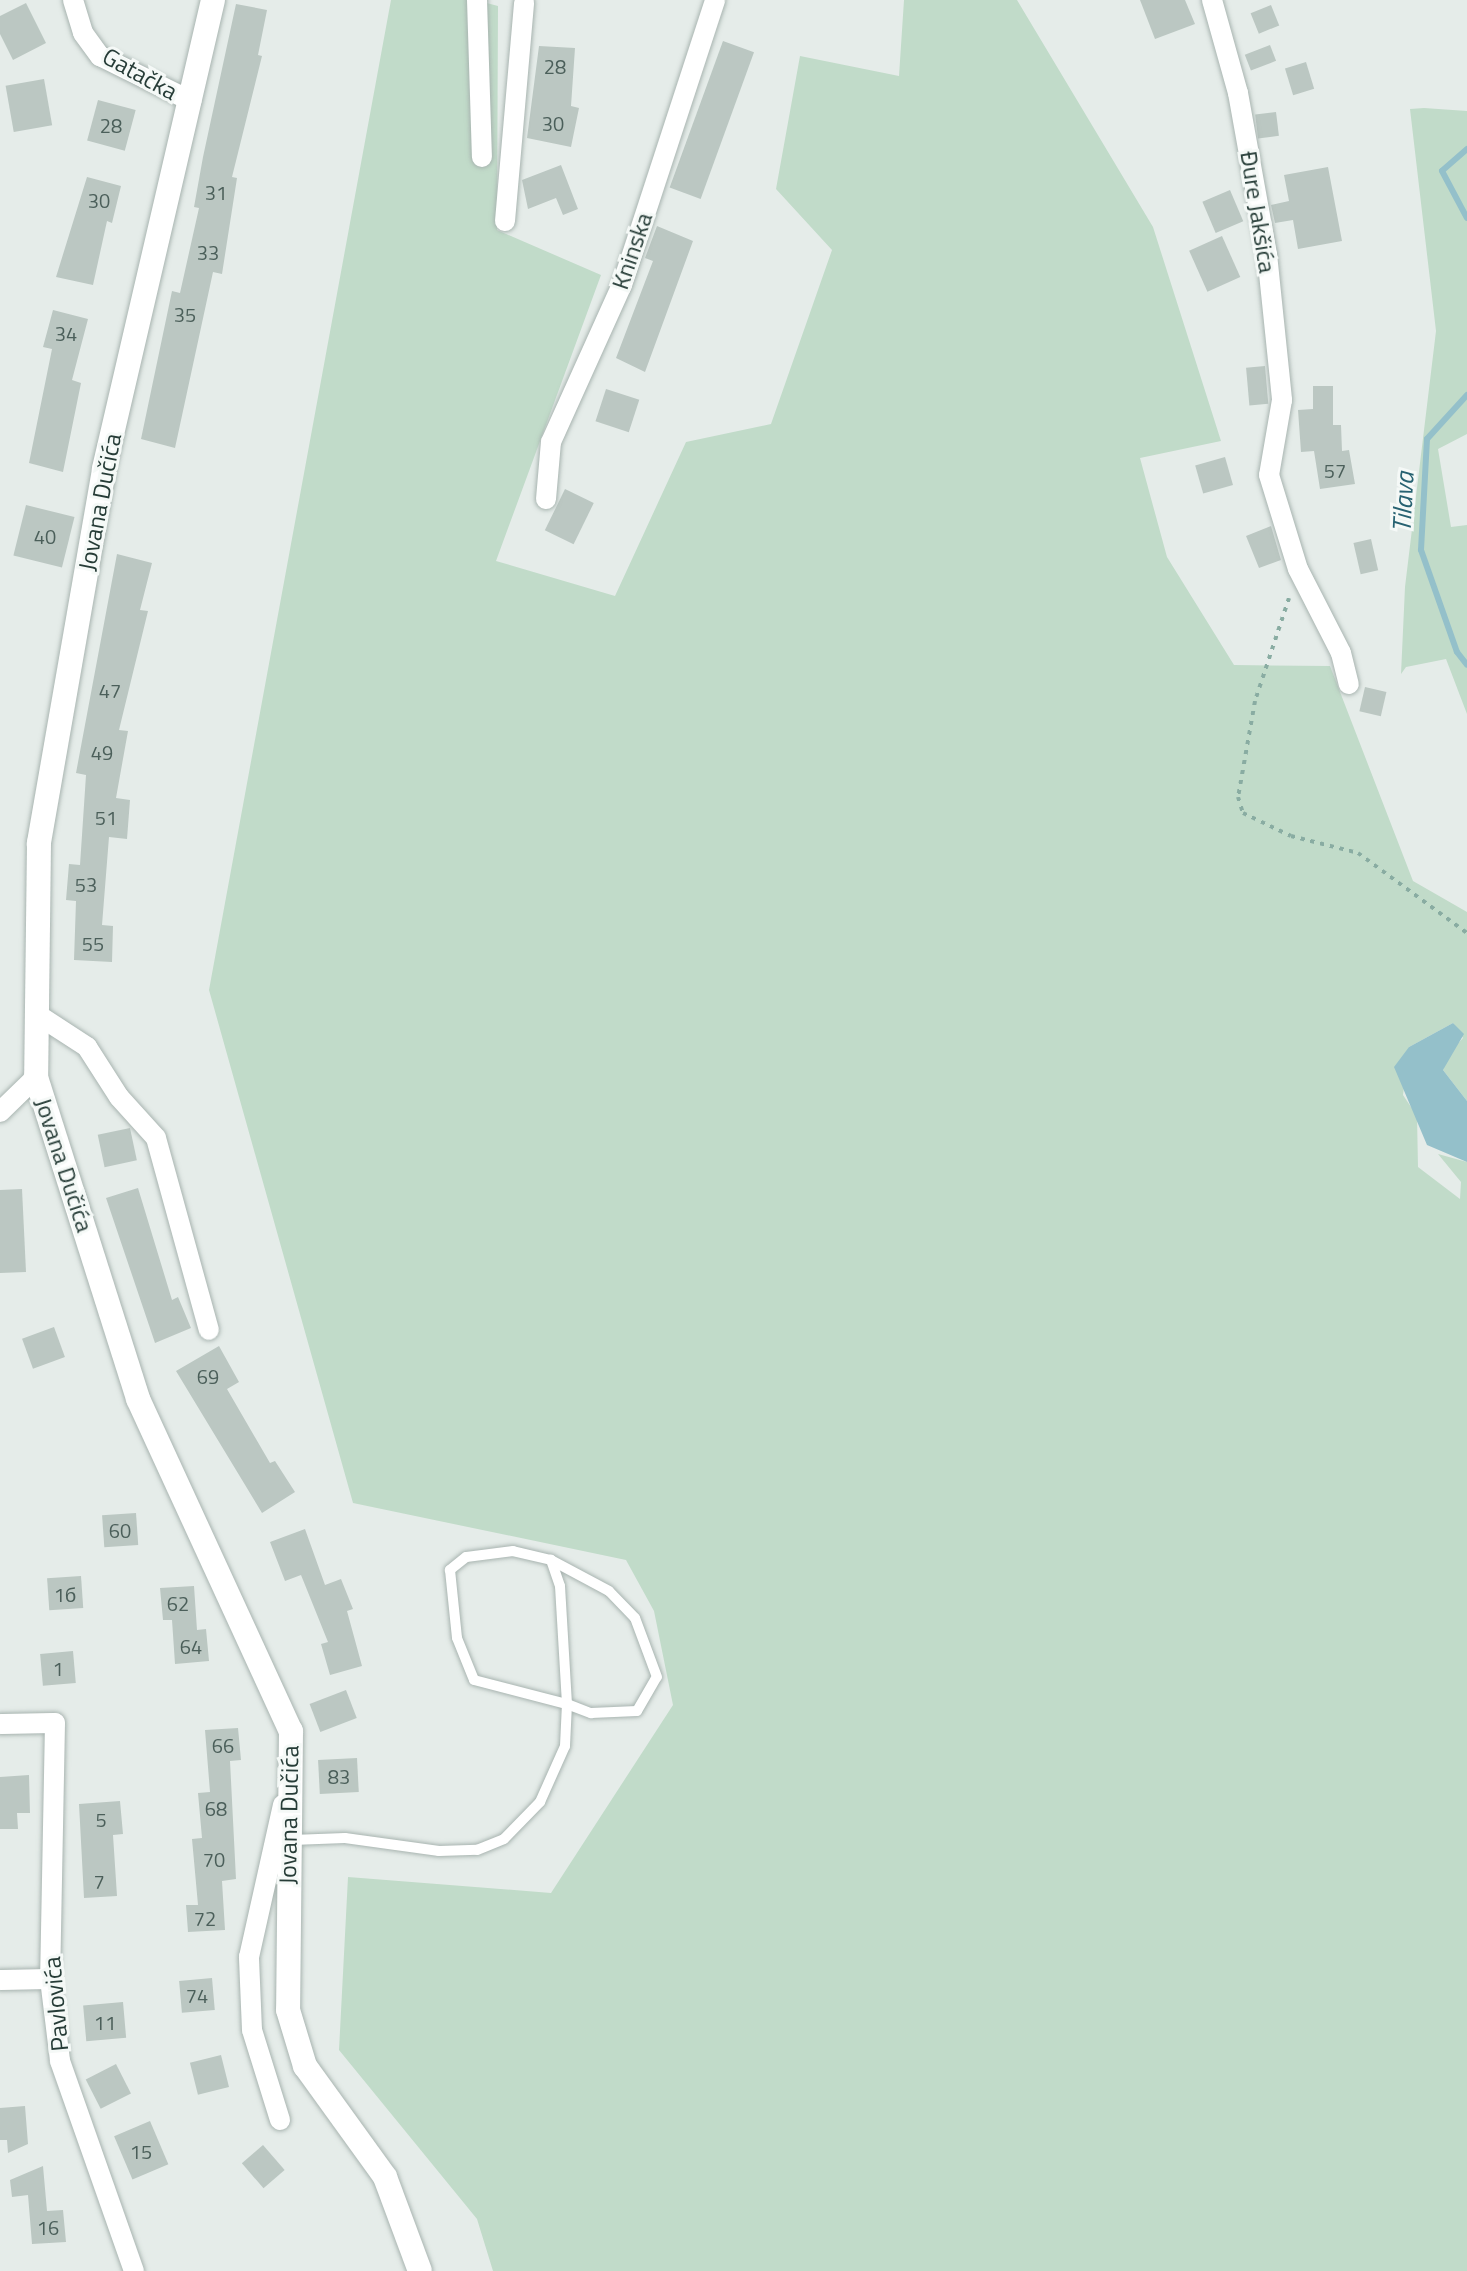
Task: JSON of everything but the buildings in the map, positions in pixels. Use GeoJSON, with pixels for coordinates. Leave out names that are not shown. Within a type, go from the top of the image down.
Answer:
{"type":"FeatureCollection","features":[{"type":"Feature","properties":{"kind":"main road","name":"Jovana Dučića"},"geometry":{"type":"LineString","coordinates":[[213,0],[104,470],[39,843],[36,1077],[138,1399],[278,1694],[291,1731],[288,2010],[305,2066],[385,2177],[420,2271]]}},
{"type":"Feature","properties":{"kind":"street","name":"Gatačka"},"geometry":{"type":"LineString","coordinates":[[73,0],[83,33],[100,56],[191,101]]}},
{"type":"Feature","properties":{"kind":"street"},"geometry":{"type":"LineString","coordinates":[[477,0],[482,157]]}},
{"type":"Feature","properties":{"kind":"street","name":"Kninska"},"geometry":{"type":"LineString","coordinates":[[546,499],[551,442],[622,285],[715,0]]}},
{"type":"Feature","properties":{"kind":"street","name":"Đure Jakšića"},"geometry":{"type":"LineString","coordinates":[[1212,0],[1238,93],[1267,254],[1281,427],[1269,475],[1298,569],[1341,653],[1349,684]]}},
{"type":"Feature","properties":{"kind":"street"},"geometry":{"type":"LineString","coordinates":[[505,221],[524,1]]}},
{"type":"Feature","properties":{"kind":"street"},"geometry":{"type":"LineString","coordinates":[[38,1015],[87,1047],[119,1097],[156,1138],[209,1330]]}},
{"type":"Feature","properties":{"kind":"street"},"geometry":{"type":"LineString","coordinates":[[0,1112],[36,1077]]}},
{"type":"Feature","properties":{"kind":"street","name":"Pavlovića"},"geometry":{"type":"LineString","coordinates":[[0,1724],[55,1723],[50,1979],[60,2061],[134,2271]]}},
{"type":"Feature","properties":{"kind":"street"},"geometry":{"type":"LineString","coordinates":[[280,2120],[269,2100],[252,2030],[249,1957],[290,1778]]}},
{"type":"Feature","properties":{"kind":"street"},"geometry":{"type":"LineString","coordinates":[[0,1980],[50,1979]]}},
{"type":"Feature","properties":{"kind":"lane"},"geometry":{"type":"LineString","coordinates":[[513,1551],[551,1560],[609,1591],[635,1618],[657,1677],[637,1711],[591,1713],[474,1680],[457,1638],[450,1570],[466,1557],[513,1551]]}},
{"type":"Feature","properties":{"kind":"lane"},"geometry":{"type":"LineString","coordinates":[[290,1840],[345,1838],[439,1851],[477,1850],[504,1839],[525,1821],[546,1789],[565,1746],[567,1704],[560,1586],[551,1560]]}},
{"type":"Feature","properties":{"kind":"path"},"geometry":{"type":"LineString","coordinates":[[1298,569],[1255,701],[1238,797],[1243,813],[1291,836],[1358,853],[1467,933]]}},
{"type":"Feature","properties":{"kind":"green space"},"geometry":{"type":"Polygon","coordinates":[[[391,0],[475,0],[498,6],[497,230],[601,275],[496,561],[615,596],[686,442],[771,424],[832,250],[776,189],[800,56],[899,76],[904,0],[1017,0],[1153,227],[1221,441],[1140,458],[1167,557],[1234,665],[1330,666],[1413,881],[1467,912],[1467,1101],[1443,1070],[1449,1053],[1463,1038],[1453,1023],[1409,1047],[1403,1095],[1417,1116],[1418,1167],[1460,1199],[1461,1182],[1438,1154],[1467,1162],[1467,2271],[493,2271],[477,2219],[339,2050],[348,1877],[551,1893],[673,1705],[654,1611],[626,1560],[353,1503],[209,990],[391,0]]]}},
{"type":"Feature","properties":{"kind":"green space"},"geometry":{"type":"Polygon","coordinates":[[[1410,109],[1467,111],[1467,434],[1438,449],[1451,527],[1467,525],[1467,714],[1446,659],[1406,667],[1401,674],[1405,587],[1436,331],[1410,109]]]}},
{"type":"Feature","properties":{"kind":"water"},"geometry":{"type":"Polygon","coordinates":[[[1453,1023],[1464,1034],[1443,1070],[1467,1101],[1467,1162],[1427,1145],[1394,1067],[1409,1047],[1453,1023]]]}},
{"type":"Feature","properties":{"kind":"waterway","name":"Tilava"},"geometry":{"type":"LineString","coordinates":[[1467,149],[1442,171],[1467,218]]}},
{"type":"Feature","properties":{"kind":"waterway","name":"Tilava"},"geometry":{"type":"LineString","coordinates":[[1467,395],[1427,439],[1421,550],[1457,652],[1467,665]]}}]}
